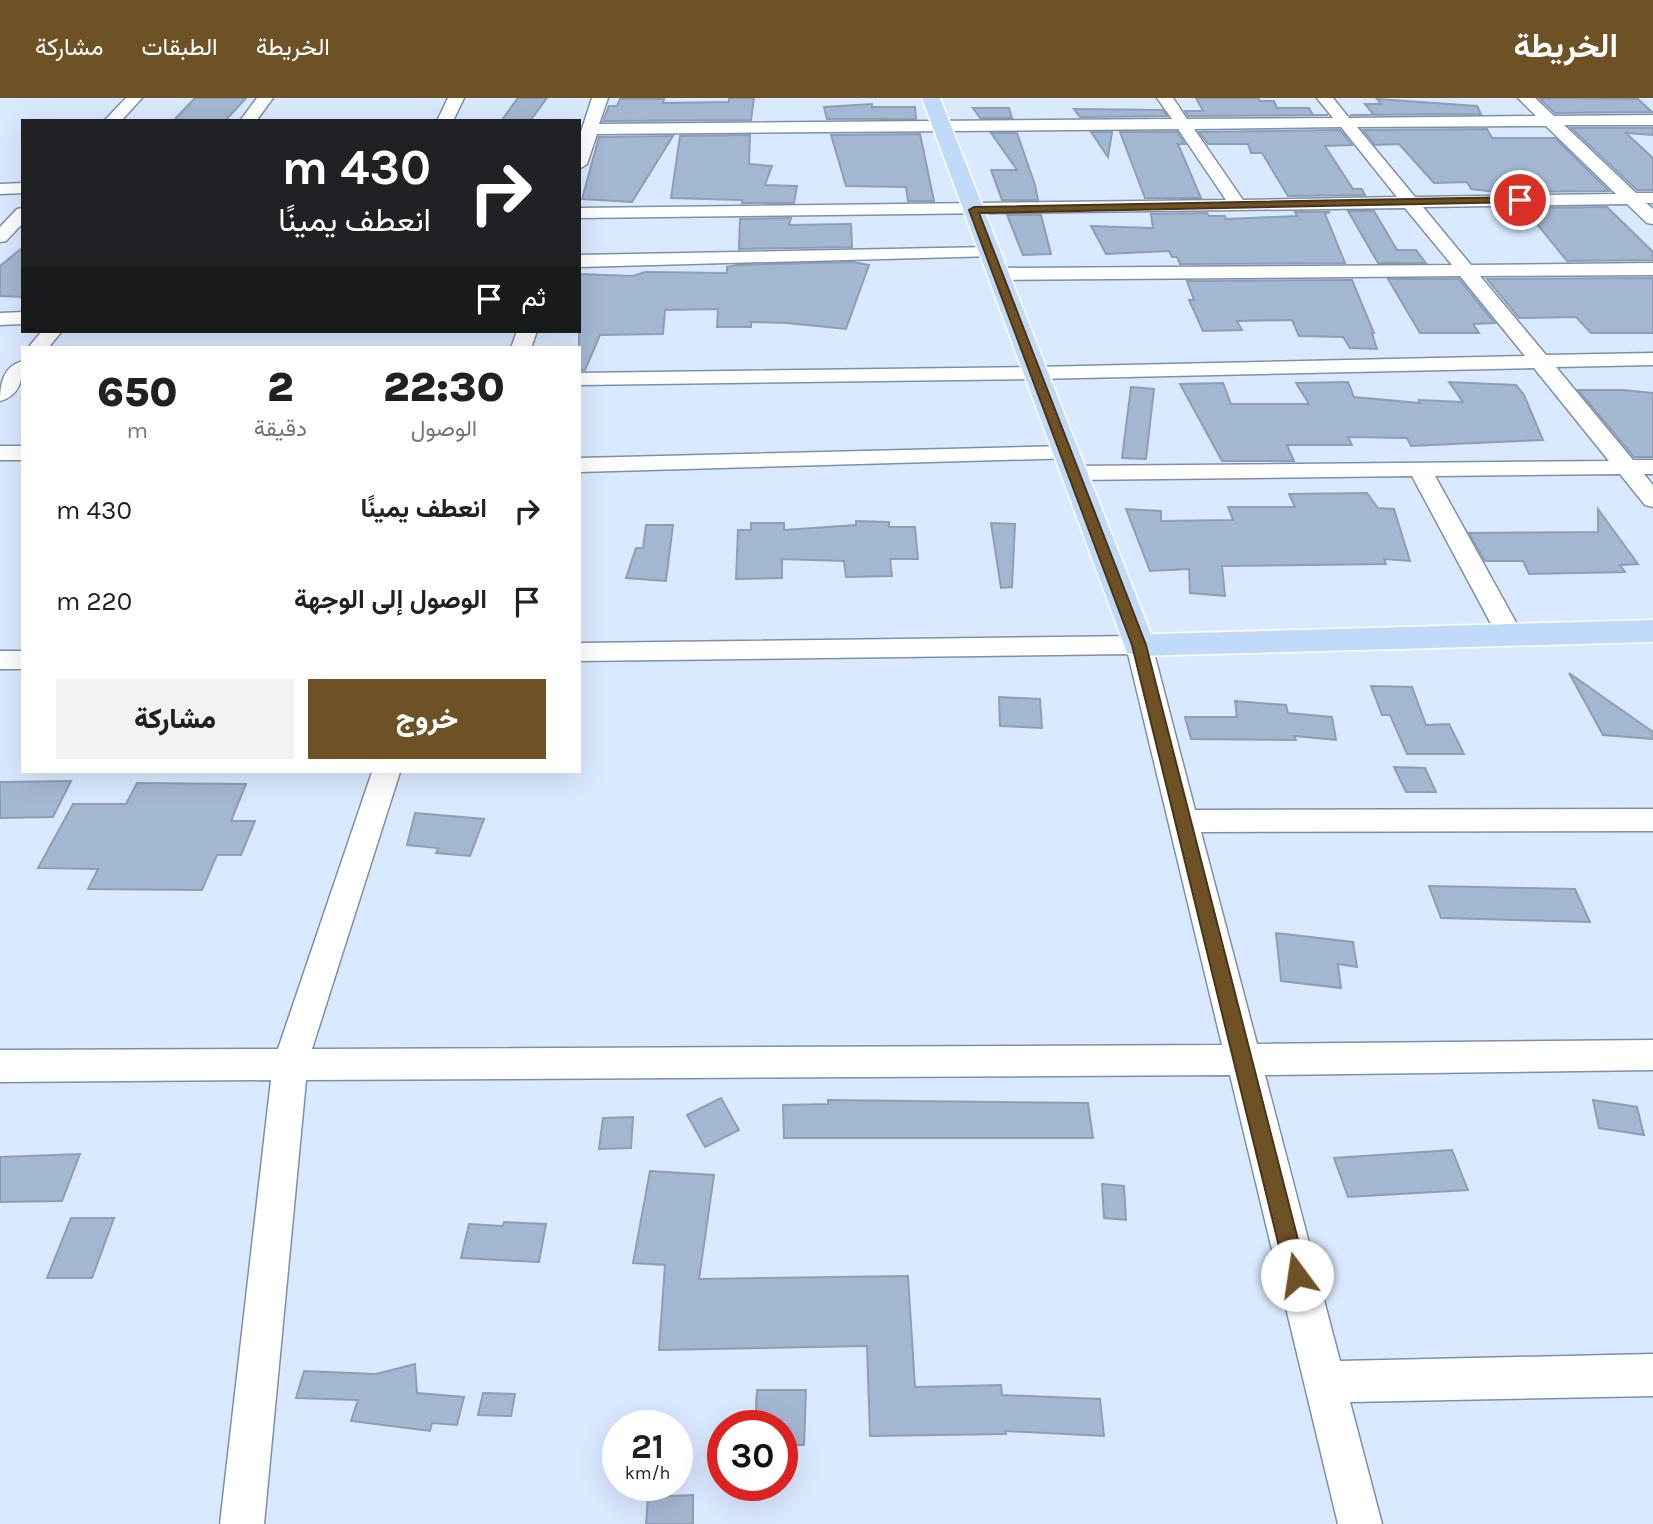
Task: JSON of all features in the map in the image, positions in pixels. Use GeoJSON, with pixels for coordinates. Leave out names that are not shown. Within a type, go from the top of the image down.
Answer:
{"type":"FeatureCollection","features":[{"type":"Feature","properties":{"kind":"main road"},"geometry":{"type":"LineString","coordinates":[[931,98],[1139,645],[1653,631]]}},
{"type":"Feature","properties":{"kind":"street"},"geometry":{"type":"LineString","coordinates":[[114,119],[134,98]]}},
{"type":"Feature","properties":{"kind":"street"},"geometry":{"type":"LineString","coordinates":[[249,119],[265,98]]}},
{"type":"Feature","properties":{"kind":"street"},"geometry":{"type":"LineString","coordinates":[[446,119],[456,98]]}},
{"type":"Feature","properties":{"kind":"street"},"geometry":{"type":"LineString","coordinates":[[581,158],[600,98]]}},
{"type":"Feature","properties":{"kind":"street"},"geometry":{"type":"LineString","coordinates":[[1165,98],[1238,205]]}},
{"type":"Feature","properties":{"kind":"street"},"geometry":{"type":"LineString","coordinates":[[1325,98],[1653,500]]}},
{"type":"Feature","properties":{"kind":"street"},"geometry":{"type":"LineString","coordinates":[[1526,98],[1653,219]]}},
{"type":"Feature","properties":{"kind":"street"},"geometry":{"type":"LineString","coordinates":[[590,129],[1653,120]]}},
{"type":"Feature","properties":{"kind":"street"},"geometry":{"type":"LineString","coordinates":[[0,189],[21,188]]}},
{"type":"Feature","properties":{"kind":"street"},"geometry":{"type":"LineString","coordinates":[[581,213],[974,210],[1653,198]]}},
{"type":"Feature","properties":{"kind":"street"},"geometry":{"type":"LineString","coordinates":[[0,237],[21,215]]}},
{"type":"Feature","properties":{"kind":"street"},"geometry":{"type":"LineString","coordinates":[[581,261],[1465,269],[1653,268]]}},
{"type":"Feature","properties":{"kind":"street"},"geometry":{"type":"LineString","coordinates":[[0,319],[21,318]]}},
{"type":"Feature","properties":{"kind":"street"},"geometry":{"type":"LineString","coordinates":[[581,379],[1036,373],[1653,359]]}},
{"type":"Feature","properties":{"kind":"street"},"geometry":{"type":"LineString","coordinates":[[0,395],[21,369]]}},
{"type":"Feature","properties":{"kind":"street"},"geometry":{"type":"LineString","coordinates":[[0,453],[21,453]]}},
{"type":"Feature","properties":{"kind":"street"},"geometry":{"type":"LineString","coordinates":[[581,465],[1070,463],[1420,470],[1653,467]]}},
{"type":"Feature","properties":{"kind":"street"},"geometry":{"type":"LineString","coordinates":[[1420,470],[1510,635]]}},
{"type":"Feature","properties":{"kind":"street"},"geometry":{"type":"LineString","coordinates":[[581,652],[1139,645],[1360,1524]]}},
{"type":"Feature","properties":{"kind":"street"},"geometry":{"type":"LineString","coordinates":[[0,660],[21,660]]}},
{"type":"Feature","properties":{"kind":"street"},"geometry":{"type":"LineString","coordinates":[[242,1524],[290,1065],[386,773]]}},
{"type":"Feature","properties":{"kind":"street"},"geometry":{"type":"LineString","coordinates":[[1183,821],[1653,820]]}},
{"type":"Feature","properties":{"kind":"street"},"geometry":{"type":"LineString","coordinates":[[0,1066],[1243,1060],[1653,1055]]}},
{"type":"Feature","properties":{"kind":"street"},"geometry":{"type":"LineString","coordinates":[[1324,1382],[1653,1375]]}},
{"type":"Feature","properties":{"kind":"building"},"geometry":{"type":"Polygon","coordinates":[[[195,98],[246,98],[227,119],[175,119],[195,98]]]}},
{"type":"Feature","properties":{"kind":"building"},"geometry":{"type":"Polygon","coordinates":[[[518,98],[547,98],[531,119],[502,119],[518,98]]]}},
{"type":"Feature","properties":{"kind":"building"},"geometry":{"type":"Polygon","coordinates":[[[729,98],[754,98],[751,120],[603,121],[609,106],[617,106],[620,99],[664,99],[663,103],[729,102],[729,98]]]}},
{"type":"Feature","properties":{"kind":"building"},"geometry":{"type":"Polygon","coordinates":[[[1196,98],[1258,98],[1260,101],[1274,101],[1277,108],[1309,108],[1313,115],[1328,115],[1188,116],[1185,111],[1203,111],[1196,98]]]}},
{"type":"Feature","properties":{"kind":"building"},"geometry":{"type":"Polygon","coordinates":[[[1377,99],[1477,106],[1481,114],[1374,115],[1365,104],[1381,104],[1377,99]]]}},
{"type":"Feature","properties":{"kind":"building"},"geometry":{"type":"Polygon","coordinates":[[[1540,99],[1638,99],[1652,112],[1555,113],[1540,99]]]}},
{"type":"Feature","properties":{"kind":"building"},"geometry":{"type":"Polygon","coordinates":[[[872,104],[872,107],[915,107],[916,119],[827,119],[824,107],[872,104]]]}},
{"type":"Feature","properties":{"kind":"building"},"geometry":{"type":"Polygon","coordinates":[[[973,108],[1009,108],[1012,118],[980,118],[973,108]]]}},
{"type":"Feature","properties":{"kind":"building"},"geometry":{"type":"Polygon","coordinates":[[[1074,109],[1163,110],[1167,116],[1080,117],[1074,109]]]}},
{"type":"Feature","properties":{"kind":"building"},"geometry":{"type":"Polygon","coordinates":[[[1571,128],[1653,128],[1653,135],[1626,133],[1653,158],[1653,190],[1637,190],[1571,128]]]}},
{"type":"Feature","properties":{"kind":"building"},"geometry":{"type":"Polygon","coordinates":[[[1487,129],[1492,138],[1555,138],[1609,191],[1496,192],[1471,189],[1467,182],[1434,183],[1399,144],[1375,145],[1363,130],[1487,129]]]}},
{"type":"Feature","properties":{"kind":"building"},"geometry":{"type":"Polygon","coordinates":[[[1340,130],[1352,145],[1325,146],[1353,189],[1362,189],[1365,195],[1288,196],[1262,153],[1251,153],[1248,144],[1208,144],[1199,132],[1340,130]]]}},
{"type":"Feature","properties":{"kind":"building"},"geometry":{"type":"Polygon","coordinates":[[[1091,132],[1112,132],[1108,157],[1091,132]]]}},
{"type":"Feature","properties":{"kind":"building"},"geometry":{"type":"Polygon","coordinates":[[[1120,132],[1177,132],[1185,144],[1178,144],[1201,198],[1145,198],[1120,132]]]}},
{"type":"Feature","properties":{"kind":"building"},"geometry":{"type":"Polygon","coordinates":[[[991,133],[1017,133],[1038,200],[1002,200],[991,170],[1017,170],[991,133]]]}},
{"type":"Feature","properties":{"kind":"building"},"geometry":{"type":"Polygon","coordinates":[[[920,134],[934,201],[908,201],[906,187],[846,186],[831,135],[920,134]]]}},
{"type":"Feature","properties":{"kind":"building"},"geometry":{"type":"Polygon","coordinates":[[[750,135],[749,164],[772,166],[765,185],[797,186],[794,203],[742,203],[742,200],[671,198],[680,136],[750,135]]]}},
{"type":"Feature","properties":{"kind":"building"},"geometry":{"type":"Polygon","coordinates":[[[673,136],[632,202],[582,199],[599,137],[673,136]]]}},
{"type":"Feature","properties":{"kind":"building"},"geometry":{"type":"Polygon","coordinates":[[[1607,207],[1653,252],[1653,260],[1567,261],[1524,208],[1607,207]]]}},
{"type":"Feature","properties":{"kind":"building"},"geometry":{"type":"Polygon","coordinates":[[[1348,211],[1374,211],[1397,250],[1416,250],[1426,263],[1378,263],[1348,211]]]}},
{"type":"Feature","properties":{"kind":"building"},"geometry":{"type":"Polygon","coordinates":[[[1295,212],[1330,212],[1325,214],[1345,263],[1180,264],[1177,257],[1172,257],[1169,251],[1106,254],[1091,226],[1153,228],[1151,214],[1207,213],[1209,216],[1225,216],[1226,219],[1297,216],[1295,212]]]}},
{"type":"Feature","properties":{"kind":"building"},"geometry":{"type":"Polygon","coordinates":[[[1007,215],[1041,215],[1051,254],[1023,255],[1007,215]]]}},
{"type":"Feature","properties":{"kind":"building"},"geometry":{"type":"Polygon","coordinates":[[[791,218],[789,225],[851,224],[852,247],[739,249],[740,219],[791,218]]]}},
{"type":"Feature","properties":{"kind":"building"},"geometry":{"type":"Polygon","coordinates":[[[21,249],[21,297],[0,296],[0,266],[21,249]]]}},
{"type":"Feature","properties":{"kind":"building"},"geometry":{"type":"Polygon","coordinates":[[[853,262],[869,265],[846,329],[751,322],[751,327],[717,327],[718,309],[665,310],[663,334],[600,335],[585,370],[581,370],[581,274],[633,276],[645,272],[727,273],[727,267],[853,262]]]}},
{"type":"Feature","properties":{"kind":"building"},"geometry":{"type":"Polygon","coordinates":[[[1653,278],[1653,333],[1591,333],[1576,317],[1519,318],[1487,279],[1653,278]]]}},
{"type":"Feature","properties":{"kind":"building"},"geometry":{"type":"Polygon","coordinates":[[[1388,279],[1459,279],[1495,323],[1473,324],[1479,333],[1420,333],[1388,279]]]}},
{"type":"Feature","properties":{"kind":"building"},"geometry":{"type":"Polygon","coordinates":[[[1352,280],[1374,333],[1377,349],[1350,348],[1343,337],[1299,336],[1292,320],[1237,321],[1242,330],[1203,331],[1189,300],[1194,300],[1187,281],[1352,280]]]}},
{"type":"Feature","properties":{"kind":"building"},"geometry":{"type":"Polygon","coordinates":[[[1348,382],[1354,397],[1420,403],[1419,400],[1463,402],[1449,382],[1516,385],[1524,395],[1543,440],[1411,446],[1407,438],[1348,437],[1352,445],[1287,445],[1294,461],[1222,461],[1180,384],[1223,383],[1231,404],[1309,404],[1296,383],[1348,382]]]}},
{"type":"Feature","properties":{"kind":"building"},"geometry":{"type":"Polygon","coordinates":[[[1131,387],[1154,389],[1146,459],[1122,458],[1131,387]]]}},
{"type":"Feature","properties":{"kind":"building"},"geometry":{"type":"Polygon","coordinates":[[[1578,390],[1653,393],[1653,457],[1634,457],[1578,390]]]}},
{"type":"Feature","properties":{"kind":"building"},"geometry":{"type":"Polygon","coordinates":[[[1367,493],[1378,508],[1394,509],[1410,561],[1384,559],[1386,564],[1222,566],[1225,596],[1190,593],[1189,569],[1150,571],[1126,509],[1161,511],[1161,521],[1233,520],[1228,507],[1295,507],[1289,494],[1367,493]]]}},
{"type":"Feature","properties":{"kind":"building"},"geometry":{"type":"Polygon","coordinates":[[[1598,509],[1638,564],[1620,565],[1625,572],[1529,574],[1523,561],[1485,561],[1469,533],[1598,532],[1598,509]]]}},
{"type":"Feature","properties":{"kind":"building"},"geometry":{"type":"Polygon","coordinates":[[[856,521],[889,522],[889,527],[915,527],[918,559],[890,559],[892,576],[846,577],[844,561],[782,559],[782,578],[736,579],[738,530],[751,530],[751,523],[784,523],[784,530],[856,525],[856,521]]]}},
{"type":"Feature","properties":{"kind":"building"},"geometry":{"type":"Polygon","coordinates":[[[991,523],[1015,524],[1012,587],[1001,588],[991,523]]]}},
{"type":"Feature","properties":{"kind":"building"},"geometry":{"type":"Polygon","coordinates":[[[646,525],[673,525],[666,581],[626,578],[636,548],[643,548],[646,525]]]}},
{"type":"Feature","properties":{"kind":"building"},"geometry":{"type":"Polygon","coordinates":[[[1569,673],[1653,732],[1653,739],[1603,735],[1569,673]]]}},
{"type":"Feature","properties":{"kind":"building"},"geometry":{"type":"Polygon","coordinates":[[[1371,686],[1412,687],[1426,725],[1449,724],[1464,754],[1407,754],[1390,715],[1382,715],[1371,686]]]}},
{"type":"Feature","properties":{"kind":"building"},"geometry":{"type":"Polygon","coordinates":[[[999,697],[1040,699],[1042,728],[1000,726],[999,697]]]}},
{"type":"Feature","properties":{"kind":"building"},"geometry":{"type":"Polygon","coordinates":[[[1235,701],[1286,705],[1288,713],[1332,717],[1336,740],[1294,736],[1296,740],[1191,739],[1185,717],[1237,717],[1235,701]]]}},
{"type":"Feature","properties":{"kind":"building"},"geometry":{"type":"Polygon","coordinates":[[[1394,767],[1425,768],[1436,792],[1406,792],[1394,767]]]}},
{"type":"Feature","properties":{"kind":"building"},"geometry":{"type":"Polygon","coordinates":[[[71,781],[53,817],[0,818],[0,782],[71,781]]]}},
{"type":"Feature","properties":{"kind":"building"},"geometry":{"type":"Polygon","coordinates":[[[137,783],[246,784],[231,821],[255,821],[241,855],[217,855],[202,890],[88,889],[98,869],[38,868],[73,804],[126,804],[137,783]]]}},
{"type":"Feature","properties":{"kind":"building"},"geometry":{"type":"Polygon","coordinates":[[[415,813],[484,819],[470,856],[436,853],[438,848],[407,845],[415,813]]]}},
{"type":"Feature","properties":{"kind":"building"},"geometry":{"type":"Polygon","coordinates":[[[1429,886],[1575,889],[1590,922],[1441,918],[1429,886]]]}},
{"type":"Feature","properties":{"kind":"building"},"geometry":{"type":"Polygon","coordinates":[[[1276,933],[1353,942],[1357,967],[1338,964],[1341,988],[1281,981],[1276,933]]]}},
{"type":"Feature","properties":{"kind":"building"},"geometry":{"type":"Polygon","coordinates":[[[721,1098],[739,1130],[705,1147],[687,1115],[721,1098]]]}},
{"type":"Feature","properties":{"kind":"building"},"geometry":{"type":"Polygon","coordinates":[[[828,1100],[1088,1103],[1093,1138],[784,1138],[783,1105],[828,1104],[828,1100]]]}},
{"type":"Feature","properties":{"kind":"building"},"geometry":{"type":"Polygon","coordinates":[[[1593,1100],[1637,1107],[1644,1135],[1599,1128],[1593,1100]]]}},
{"type":"Feature","properties":{"kind":"building"},"geometry":{"type":"Polygon","coordinates":[[[633,1117],[631,1148],[599,1149],[603,1118],[633,1117]]]}},
{"type":"Feature","properties":{"kind":"building"},"geometry":{"type":"Polygon","coordinates":[[[1452,1150],[1468,1190],[1348,1197],[1334,1158],[1452,1150]]]}},
{"type":"Feature","properties":{"kind":"building"},"geometry":{"type":"Polygon","coordinates":[[[80,1154],[62,1201],[0,1202],[0,1157],[80,1154]]]}},
{"type":"Feature","properties":{"kind":"building"},"geometry":{"type":"Polygon","coordinates":[[[650,1171],[714,1175],[699,1279],[908,1276],[915,1387],[1001,1385],[1002,1395],[1100,1399],[1104,1436],[1005,1431],[1006,1434],[870,1436],[867,1346],[659,1350],[665,1265],[633,1263],[650,1171]]]}},
{"type":"Feature","properties":{"kind":"building"},"geometry":{"type":"Polygon","coordinates":[[[1102,1184],[1124,1186],[1126,1220],[1104,1218],[1102,1184]]]}},
{"type":"Feature","properties":{"kind":"building"},"geometry":{"type":"Polygon","coordinates":[[[71,1218],[114,1218],[92,1278],[47,1278],[71,1218]]]}},
{"type":"Feature","properties":{"kind":"building"},"geometry":{"type":"Polygon","coordinates":[[[504,1222],[546,1224],[539,1262],[461,1258],[469,1224],[503,1226],[504,1222]]]}},
{"type":"Feature","properties":{"kind":"building"},"geometry":{"type":"Polygon","coordinates":[[[415,1364],[417,1393],[464,1397],[457,1425],[432,1423],[430,1431],[351,1421],[358,1400],[296,1398],[304,1371],[376,1374],[415,1364]]]}},
{"type":"Feature","properties":{"kind":"building"},"geometry":{"type":"Polygon","coordinates":[[[757,1390],[806,1390],[804,1445],[798,1445],[798,1410],[756,1410],[757,1390]]]}},
{"type":"Feature","properties":{"kind":"building"},"geometry":{"type":"Polygon","coordinates":[[[483,1393],[515,1394],[511,1416],[478,1415],[483,1393]]]}},
{"type":"Feature","properties":{"kind":"building"},"geometry":{"type":"Polygon","coordinates":[[[648,1501],[693,1501],[693,1524],[646,1524],[648,1501]]]}},
{"type":"Feature","properties":{"kind":"route"},"geometry":{"type":"LineString","coordinates":[[1297,1275],[1139,645],[974,210],[1520,200]]}}]}
